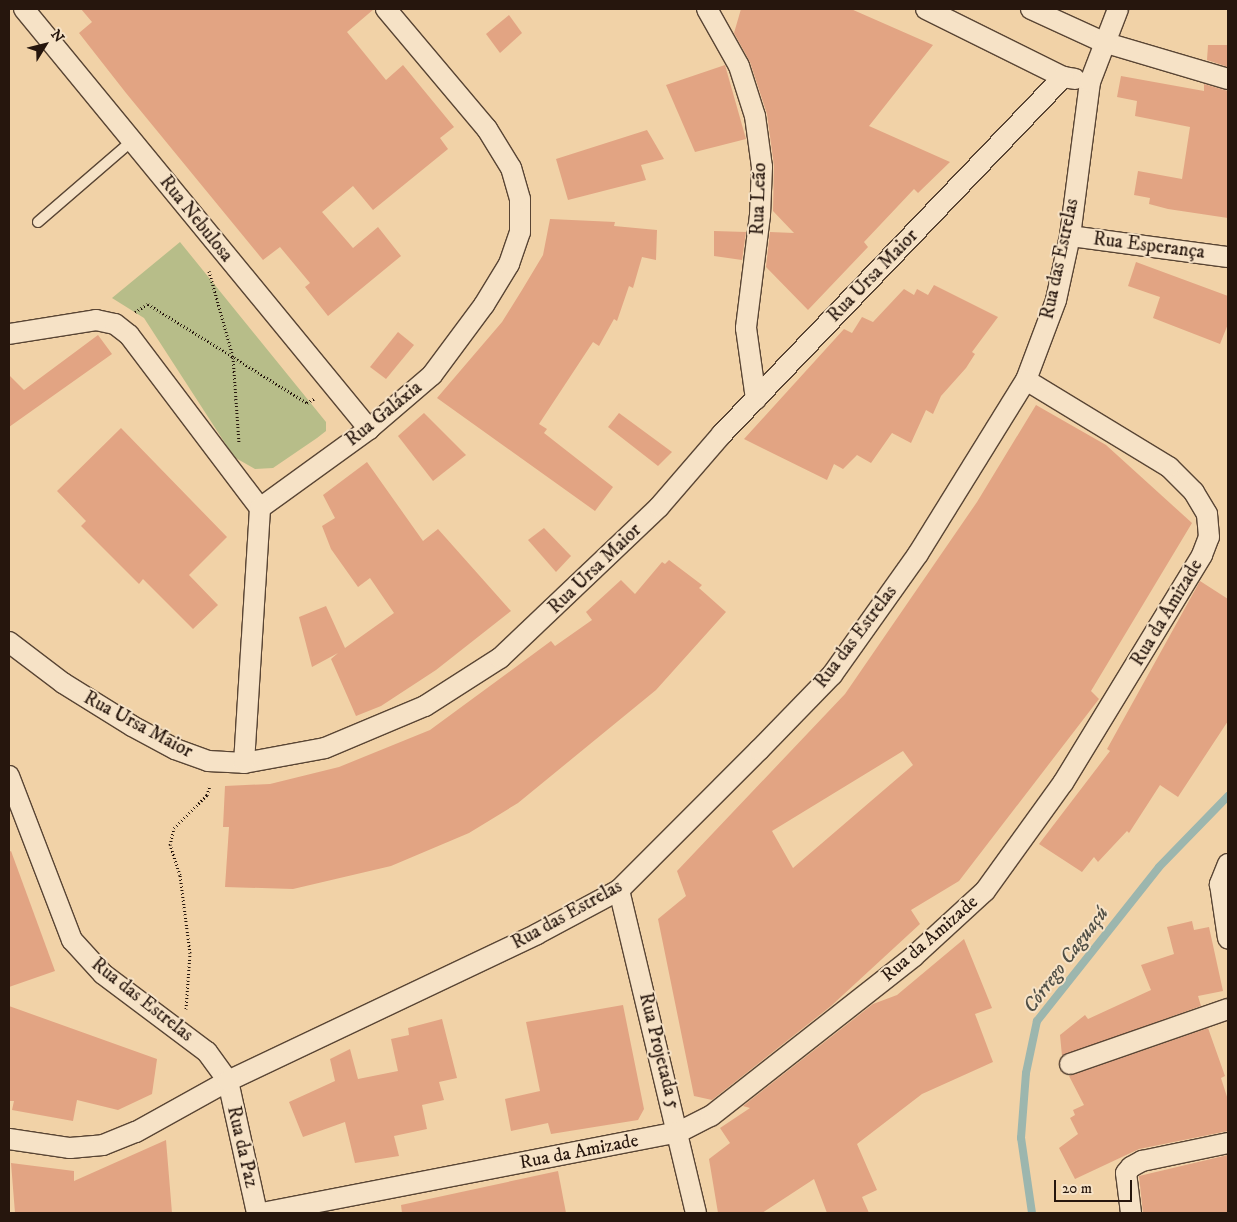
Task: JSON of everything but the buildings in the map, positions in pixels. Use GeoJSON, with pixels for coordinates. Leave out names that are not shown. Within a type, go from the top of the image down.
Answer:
{"type":"FeatureCollection","features":[{"type":"Feature","properties":{"kind":"street","name":"Rua Nebulosa"},"geometry":{"type":"LineString","coordinates":[[24,9],[369,429]]}},
{"type":"Feature","properties":{"kind":"street","name":"Rua Galáxia"},"geometry":{"type":"LineString","coordinates":[[260,508],[369,429],[432,375],[484,305],[509,264],[520,232],[520,199],[511,168],[487,129],[386,9]]}},
{"type":"Feature","properties":{"kind":"street","name":"Rua Leão"},"geometry":{"type":"LineString","coordinates":[[707,9],[739,66],[755,116],[762,166],[760,215],[746,328],[756,399]]}},
{"type":"Feature","properties":{"kind":"street"},"geometry":{"type":"LineString","coordinates":[[926,9],[1063,77],[1090,82]]}},
{"type":"Feature","properties":{"kind":"street"},"geometry":{"type":"LineString","coordinates":[[1031,9],[1103,42],[1228,79]]}},
{"type":"Feature","properties":{"kind":"street","name":"Rua das Estrelas"},"geometry":{"type":"LineString","coordinates":[[9,1139],[70,1148],[103,1145],[136,1132],[228,1081],[537,934],[619,890],[832,675],[918,554],[1026,380],[1056,300],[1070,236],[1090,82],[1103,42],[1118,9]]}},
{"type":"Feature","properties":{"kind":"street","name":"Rua Ursa Maior"},"geometry":{"type":"LineString","coordinates":[[9,642],[62,683],[132,726],[175,750],[208,762],[244,763],[325,748],[377,729],[425,706],[500,658],[659,507],[756,399],[1063,77]]}},
{"type":"Feature","properties":{"kind":"street","name":"Rua Esperança"},"geometry":{"type":"LineString","coordinates":[[1070,236],[1228,257]]}},
{"type":"Feature","properties":{"kind":"street"},"geometry":{"type":"LineString","coordinates":[[9,334],[96,320],[116,324],[128,335],[260,508],[244,763]]}},
{"type":"Feature","properties":{"kind":"street","name":"Rua da Amizade"},"geometry":{"type":"LineString","coordinates":[[262,1213],[679,1132],[711,1116],[750,1086],[914,956],[985,891],[1063,783],[1202,555],[1209,537],[1207,514],[1194,492],[1169,467],[1026,380]]}},
{"type":"Feature","properties":{"kind":"street","name":"Rua das Estrelas"},"geometry":{"type":"LineString","coordinates":[[9,776],[72,940],[103,974],[184,1032],[207,1052],[228,1081]]}},
{"type":"Feature","properties":{"kind":"street"},"geometry":{"type":"LineString","coordinates":[[1228,864],[1220,884],[1228,938]]}},
{"type":"Feature","properties":{"kind":"street","name":"Rua Projetada 5"},"geometry":{"type":"LineString","coordinates":[[619,890],[679,1132],[696,1213]]}},
{"type":"Feature","properties":{"kind":"street"},"geometry":{"type":"LineString","coordinates":[[1070,1064],[1228,1009]]}},
{"type":"Feature","properties":{"kind":"street","name":"Rua da Paz"},"geometry":{"type":"LineString","coordinates":[[228,1081],[257,1213]]}},
{"type":"Feature","properties":{"kind":"street"},"geometry":{"type":"LineString","coordinates":[[1131,1213],[1126,1173],[1131,1167],[1142,1161],[1228,1143]]}},
{"type":"Feature","properties":{"kind":"lane"},"geometry":{"type":"LineString","coordinates":[[38,222],[132,141]]}},
{"type":"Feature","properties":{"kind":"path"},"geometry":{"type":"LineString","coordinates":[[216,243],[206,263],[233,357],[239,446]]}},
{"type":"Feature","properties":{"kind":"path"},"geometry":{"type":"LineString","coordinates":[[116,324],[148,304],[307,403],[335,388]]}},
{"type":"Feature","properties":{"kind":"path"},"geometry":{"type":"LineString","coordinates":[[184,1032],[190,953],[180,875],[170,845],[174,828],[207,795],[211,778],[208,762]]}},
{"type":"Feature","properties":{"kind":"green space"},"geometry":{"type":"Polygon","coordinates":[[[180,242],[326,422],[326,431],[273,468],[255,469],[234,457],[144,318],[112,298],[180,242]]]}},
{"type":"Feature","properties":{"kind":"waterway","name":"Córrego Caguaçú"},"geometry":{"type":"LineString","coordinates":[[1032,1213],[1021,1138],[1026,1073],[1037,1021],[1159,867],[1228,796]]}}]}
